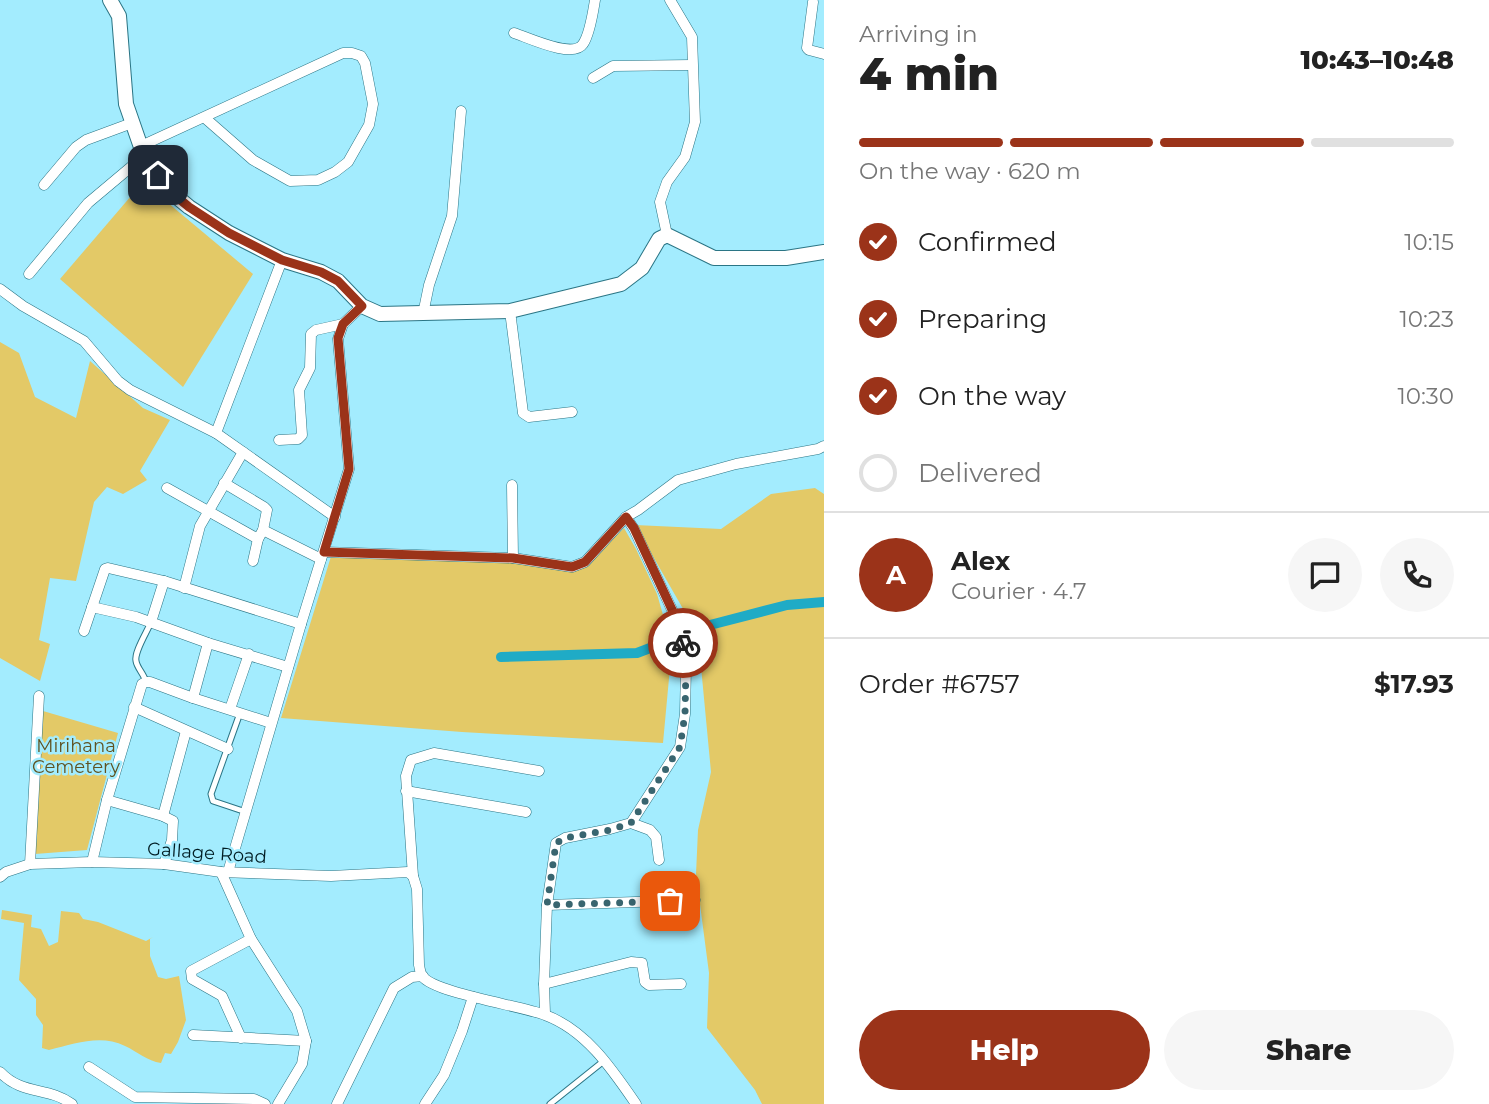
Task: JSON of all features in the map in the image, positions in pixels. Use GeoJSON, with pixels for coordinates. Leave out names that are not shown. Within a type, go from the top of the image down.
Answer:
{"type":"FeatureCollection","features":[{"type":"Feature","properties":{"kind":"street"},"geometry":{"type":"LineString","coordinates":[[110,0],[119,16],[126,104],[143,151],[172,193],[229,233],[282,260],[321,272],[338,281],[362,306],[380,314],[510,311],[621,284],[642,268],[659,239],[667,235]]}},
{"type":"Feature","properties":{"kind":"street"},"geometry":{"type":"LineString","coordinates":[[514,33],[566,51],[580,47],[584,43],[595,0]]}},
{"type":"Feature","properties":{"kind":"street"},"geometry":{"type":"LineString","coordinates":[[667,235],[660,202],[667,182],[685,157],[695,122],[692,37],[670,0]]}},
{"type":"Feature","properties":{"kind":"street"},"geometry":{"type":"LineString","coordinates":[[816,1],[807,48],[824,54]]}},
{"type":"Feature","properties":{"kind":"street"},"geometry":{"type":"LineString","coordinates":[[29,274],[88,204],[143,151],[205,118],[343,53],[361,56],[365,64],[373,104],[369,125],[348,162],[318,180],[290,181],[253,160],[205,118]]}},
{"type":"Feature","properties":{"kind":"street"},"geometry":{"type":"LineString","coordinates":[[593,78],[613,66],[692,65]]}},
{"type":"Feature","properties":{"kind":"street"},"geometry":{"type":"LineString","coordinates":[[424,314],[429,285],[452,216],[461,111]]}},
{"type":"Feature","properties":{"kind":"street"},"geometry":{"type":"LineString","coordinates":[[44,185],[76,147],[86,140],[132,122]]}},
{"type":"Feature","properties":{"kind":"street"},"geometry":{"type":"LineString","coordinates":[[667,235],[714,258],[786,258],[824,252]]}},
{"type":"Feature","properties":{"kind":"street"},"geometry":{"type":"LineString","coordinates":[[216,433],[282,260]]}},
{"type":"Feature","properties":{"kind":"street"},"geometry":{"type":"LineString","coordinates":[[0,289],[23,306],[83,341],[118,381],[130,390],[216,433],[335,517]]}},
{"type":"Feature","properties":{"kind":"street"},"geometry":{"type":"LineString","coordinates":[[278,1104],[302,1064],[306,1041],[297,1011],[251,939],[224,872],[246,812],[349,469],[338,338],[343,324],[362,306]]}},
{"type":"Feature","properties":{"kind":"street"},"geometry":{"type":"LineString","coordinates":[[510,311],[523,413],[528,417],[572,412]]}},
{"type":"Feature","properties":{"kind":"street"},"geometry":{"type":"LineString","coordinates":[[279,440],[298,439],[302,435],[299,390],[310,368],[311,334],[316,330],[343,324]]}},
{"type":"Feature","properties":{"kind":"street"},"geometry":{"type":"LineString","coordinates":[[167,488],[208,511],[261,535],[323,555],[513,558],[572,567],[585,562],[626,517],[678,480],[736,464],[824,446]]}},
{"type":"Feature","properties":{"kind":"street"},"geometry":{"type":"LineString","coordinates":[[184,588],[200,526],[243,452]]}},
{"type":"Feature","properties":{"kind":"street"},"geometry":{"type":"LineString","coordinates":[[225,483],[267,510],[253,561]]}},
{"type":"Feature","properties":{"kind":"street"},"geometry":{"type":"LineString","coordinates":[[512,485],[513,558]]}},
{"type":"Feature","properties":{"kind":"street"},"geometry":{"type":"LineString","coordinates":[[626,517],[634,528],[681,629],[686,666],[685,714],[680,747],[631,823]]}},
{"type":"Feature","properties":{"kind":"street"},"geometry":{"type":"LineString","coordinates":[[84,631],[105,569],[108,568],[164,581],[301,624]]}},
{"type":"Feature","properties":{"kind":"street"},"geometry":{"type":"LineString","coordinates":[[151,622],[164,581]]}},
{"type":"Feature","properties":{"kind":"street"},"geometry":{"type":"LineString","coordinates":[[92,607],[136,617],[208,643],[288,667]]}},
{"type":"Feature","properties":{"kind":"street"},"geometry":{"type":"LineString","coordinates":[[192,698],[208,643]]}},
{"type":"Feature","properties":{"kind":"street"},"geometry":{"type":"LineString","coordinates":[[235,711],[249,654]]}},
{"type":"Feature","properties":{"kind":"street"},"geometry":{"type":"LineString","coordinates":[[92,862],[107,800],[142,684],[146,682],[271,723]]}},
{"type":"Feature","properties":{"kind":"street"},"geometry":{"type":"LineString","coordinates":[[30,864],[39,696]]}},
{"type":"Feature","properties":{"kind":"street"},"geometry":{"type":"LineString","coordinates":[[134,707],[228,749]]}},
{"type":"Feature","properties":{"kind":"street"},"geometry":{"type":"LineString","coordinates":[[163,816],[186,731]]}},
{"type":"Feature","properties":{"kind":"street"},"geometry":{"type":"LineString","coordinates":[[539,771],[434,752],[411,760],[406,776],[413,876],[417,889],[419,965],[423,976],[433,984],[473,997],[545,1014],[570,1027],[605,1060],[636,1104]]}},
{"type":"Feature","properties":{"kind":"street"},"geometry":{"type":"LineString","coordinates":[[407,791],[526,812]]}},
{"type":"Feature","properties":{"kind":"street"},"geometry":{"type":"LineString","coordinates":[[107,800],[173,821],[172,840],[164,864]]}},
{"type":"Feature","properties":{"kind":"street"},"geometry":{"type":"LineString","coordinates":[[545,1014],[547,905],[556,843],[565,838],[610,830],[631,823],[650,830],[656,837],[659,860]]}},
{"type":"Feature","properties":{"kind":"street","name":"Gallage Road"},"geometry":{"type":"LineString","coordinates":[[0,877],[6,872],[30,864],[92,862],[164,864],[224,872],[331,876],[408,872],[413,876]]}},
{"type":"Feature","properties":{"kind":"street"},"geometry":{"type":"LineString","coordinates":[[547,905],[695,900]]}},
{"type":"Feature","properties":{"kind":"street"},"geometry":{"type":"LineString","coordinates":[[242,1038],[222,996],[191,979],[191,971],[251,939]]}},
{"type":"Feature","properties":{"kind":"street"},"geometry":{"type":"LineString","coordinates":[[544,984],[631,962],[642,963],[645,982],[649,985],[681,984]]}},
{"type":"Feature","properties":{"kind":"street"},"geometry":{"type":"LineString","coordinates":[[337,1104],[394,988],[412,977],[423,976]]}},
{"type":"Feature","properties":{"kind":"street"},"geometry":{"type":"LineString","coordinates":[[425,1104],[444,1076],[463,1031],[473,997]]}},
{"type":"Feature","properties":{"kind":"street"},"geometry":{"type":"LineString","coordinates":[[193,1035],[306,1041]]}},
{"type":"Feature","properties":{"kind":"street"},"geometry":{"type":"LineString","coordinates":[[89,1067],[135,1097],[254,1099],[265,1104]]}},
{"type":"Feature","properties":{"kind":"street"},"geometry":{"type":"LineString","coordinates":[[0,1072],[11,1082],[28,1090],[64,1097],[72,1104]]}},
{"type":"Feature","properties":{"kind":"lane"},"geometry":{"type":"LineString","coordinates":[[146,682],[136,664],[135,656],[151,622]]}},
{"type":"Feature","properties":{"kind":"lane"},"geometry":{"type":"LineString","coordinates":[[235,711],[228,749],[211,794],[213,801],[246,812]]}},
{"type":"Feature","properties":{"kind":"lane"},"geometry":{"type":"LineString","coordinates":[[550,1104],[605,1060]]}},
{"type":"Feature","properties":{"kind":"green space"},"geometry":{"type":"Polygon","coordinates":[[[143,182],[253,274],[183,387],[60,279],[143,182]]]}},
{"type":"Feature","properties":{"kind":"green space"},"geometry":{"type":"Polygon","coordinates":[[[0,342],[19,353],[35,397],[76,418],[90,361],[143,408],[170,420],[140,471],[147,480],[123,494],[107,487],[94,502],[76,581],[50,578],[39,640],[50,644],[40,681],[0,658],[0,342]]]}},
{"type":"Feature","properties":{"kind":"green space"},"geometry":{"type":"Polygon","coordinates":[[[815,488],[824,494],[824,1104],[762,1104],[755,1090],[707,1028],[709,973],[696,874],[698,830],[711,772],[698,635],[635,525],[721,529],[771,494],[815,488]]]}},
{"type":"Feature","properties":{"kind":"green space"},"geometry":{"type":"Polygon","coordinates":[[[624,528],[657,594],[672,646],[663,743],[462,732],[281,718],[333,550],[587,565],[624,528]]]}},
{"type":"Feature","properties":{"kind":"green space","name":"Mirihana Cemetery"},"geometry":{"type":"Polygon","coordinates":[[[43,711],[118,733],[87,850],[35,854],[43,711]]]}},
{"type":"Feature","properties":{"kind":"green space"},"geometry":{"type":"Polygon","coordinates":[[[2,910],[32,915],[31,927],[41,929],[49,946],[58,942],[61,911],[79,913],[83,919],[98,922],[146,941],[153,937],[150,939],[150,956],[158,977],[166,979],[179,976],[186,1020],[171,1054],[165,1053],[161,1063],[116,1042],[97,1040],[49,1050],[42,1048],[43,1025],[36,1015],[36,999],[19,980],[24,923],[1,919],[2,910]]]}},
{"type":"Feature","properties":{"kind":"waterway"},"geometry":{"type":"LineString","coordinates":[[501,657],[637,653],[710,625],[787,605],[824,602]]}},
{"type":"Feature","properties":{"kind":"way so far"},"geometry":{"type":"LineString","coordinates":[[670,901],[547,905],[556,843],[565,838],[610,830],[631,823],[680,747],[685,714],[686,666],[683,643]]}},
{"type":"Feature","properties":{"kind":"route"},"geometry":{"type":"LineString","coordinates":[[158,175],[172,193],[189,207],[229,233],[282,260],[321,272],[338,281],[362,306],[343,324],[338,338],[349,469],[324,552],[513,558],[572,567],[585,562],[626,517],[634,528],[681,629],[683,643]]}}]}
